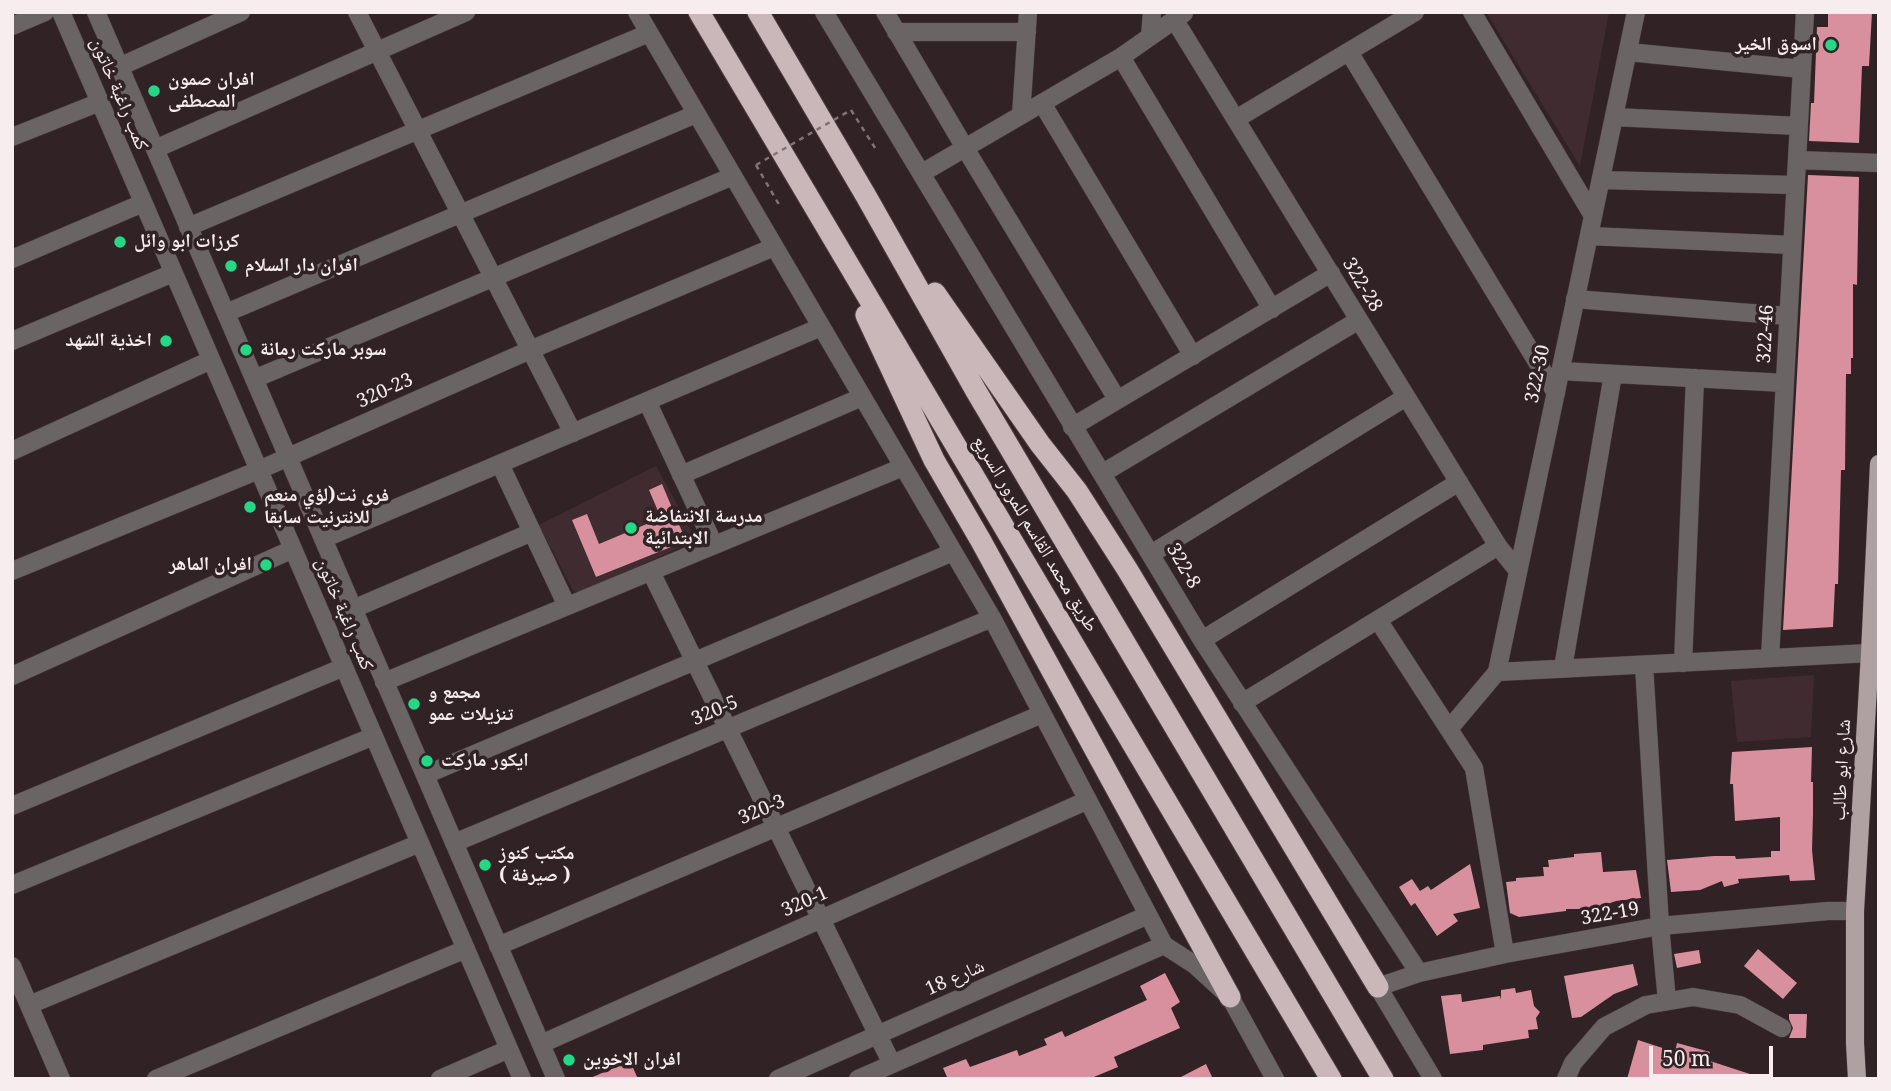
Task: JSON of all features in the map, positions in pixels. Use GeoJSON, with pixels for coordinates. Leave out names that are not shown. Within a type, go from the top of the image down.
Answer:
{"type":"FeatureCollection","features":[{"type":"Feature","properties":{"kind":"highway","name":"طريق محمد القاسم للمرور السريع"},"geometry":{"type":"LineString","coordinates":[[699,12],[1331,1079]]}},
{"type":"Feature","properties":{"kind":"highway","name":"طريق محمد القاسم للمرور السريع"},"geometry":{"type":"LineString","coordinates":[[758,12],[976,391],[1383,1079]]}},
{"type":"Feature","properties":{"kind":"highway"},"geometry":{"type":"LineString","coordinates":[[866,196],[1032,433],[1077,491],[1127,569],[1378,988]]}},
{"type":"Feature","properties":{"kind":"highway"},"geometry":{"type":"LineString","coordinates":[[814,206],[934,460],[1230,997]]}},
{"type":"Feature","properties":{"kind":"main road","name":"شارع ابو طالب"},"geometry":{"type":"LineString","coordinates":[[1857,1079],[1855,911],[1879,464]]}},
{"type":"Feature","properties":{"kind":"street"},"geometry":{"type":"LineString","coordinates":[[12,26],[45,12]]}},
{"type":"Feature","properties":{"kind":"street","name":"كمب راغبة خاتون"},"geometry":{"type":"LineString","coordinates":[[61,12],[522,1079]]}},
{"type":"Feature","properties":{"kind":"street","name":"كمب راغبة خاتون"},"geometry":{"type":"LineString","coordinates":[[96,12],[556,1079]]}},
{"type":"Feature","properties":{"kind":"street"},"geometry":{"type":"LineString","coordinates":[[119,67],[241,12]]}},
{"type":"Feature","properties":{"kind":"street"},"geometry":{"type":"LineString","coordinates":[[358,12],[573,433]]}},
{"type":"Feature","properties":{"kind":"street"},"geometry":{"type":"LineString","coordinates":[[155,149],[466,12]]}},
{"type":"Feature","properties":{"kind":"street"},"geometry":{"type":"LineString","coordinates":[[637,12],[992,618],[1164,945],[1210,976],[1230,997],[1275,1079]]}},
{"type":"Feature","properties":{"kind":"street","name":"322-8"},"geometry":{"type":"LineString","coordinates":[[824,12],[1202,640],[1419,972]]}},
{"type":"Feature","properties":{"kind":"street"},"geometry":{"type":"LineString","coordinates":[[885,12],[1117,399]]}},
{"type":"Feature","properties":{"kind":"street"},"geometry":{"type":"LineString","coordinates":[[1021,115],[1028,12]]}},
{"type":"Feature","properties":{"kind":"street"},"geometry":{"type":"LineString","coordinates":[[1150,37],[1152,12]]}},
{"type":"Feature","properties":{"kind":"street"},"geometry":{"type":"LineString","coordinates":[[1236,119],[1415,12]]}},
{"type":"Feature","properties":{"kind":"street"},"geometry":{"type":"LineString","coordinates":[[1472,12],[1593,216]]}},
{"type":"Feature","properties":{"kind":"street","name":"322-30"},"geometry":{"type":"LineString","coordinates":[[1449,729],[1497,672],[1636,12]]}},
{"type":"Feature","properties":{"kind":"street","name":"322-46"},"geometry":{"type":"LineString","coordinates":[[1770,658],[1805,12]]}},
{"type":"Feature","properties":{"kind":"street"},"geometry":{"type":"LineString","coordinates":[[922,173],[1121,57],[1180,15]]}},
{"type":"Feature","properties":{"kind":"street","name":"322-28"},"geometry":{"type":"LineString","coordinates":[[1180,15],[1236,119],[1498,546],[1518,571]]}},
{"type":"Feature","properties":{"kind":"street"},"geometry":{"type":"LineString","coordinates":[[896,32],[1027,32]]}},
{"type":"Feature","properties":{"kind":"street"},"geometry":{"type":"LineString","coordinates":[[188,227],[649,33]]}},
{"type":"Feature","properties":{"kind":"street"},"geometry":{"type":"LineString","coordinates":[[1349,52],[1556,393]]}},
{"type":"Feature","properties":{"kind":"street"},"geometry":{"type":"LineString","coordinates":[[1628,52],[1802,69]]}},
{"type":"Feature","properties":{"kind":"street"},"geometry":{"type":"LineString","coordinates":[[1121,57],[1272,309]]}},
{"type":"Feature","properties":{"kind":"street"},"geometry":{"type":"LineString","coordinates":[[12,137],[100,102]]}},
{"type":"Feature","properties":{"kind":"street"},"geometry":{"type":"LineString","coordinates":[[1042,103],[1193,356]]}},
{"type":"Feature","properties":{"kind":"street"},"geometry":{"type":"LineString","coordinates":[[226,313],[696,114]]}},
{"type":"Feature","properties":{"kind":"street"},"geometry":{"type":"LineString","coordinates":[[1614,117],[1798,126]]}},
{"type":"Feature","properties":{"kind":"street"},"geometry":{"type":"LineString","coordinates":[[1797,160],[1879,163]]}},
{"type":"Feature","properties":{"kind":"street"},"geometry":{"type":"LineString","coordinates":[[254,379],[733,176]]}},
{"type":"Feature","properties":{"kind":"street"},"geometry":{"type":"LineString","coordinates":[[1601,180],[1795,185]]}},
{"type":"Feature","properties":{"kind":"street"},"geometry":{"type":"LineString","coordinates":[[12,259],[143,203]]}},
{"type":"Feature","properties":{"kind":"street"},"geometry":{"type":"LineString","coordinates":[[1589,236],[1792,245]]}},
{"type":"Feature","properties":{"kind":"street","name":"320-23"},"geometry":{"type":"LineString","coordinates":[[12,571],[259,470],[530,350],[775,247]]}},
{"type":"Feature","properties":{"kind":"street"},"geometry":{"type":"LineString","coordinates":[[12,341],[173,273]]}},
{"type":"Feature","properties":{"kind":"street"},"geometry":{"type":"LineString","coordinates":[[1072,427],[1331,273]]}},
{"type":"Feature","properties":{"kind":"street"},"geometry":{"type":"LineString","coordinates":[[1576,299],[1788,316]]}},
{"type":"Feature","properties":{"kind":"street"},"geometry":{"type":"LineString","coordinates":[[1103,473],[1359,320]]}},
{"type":"Feature","properties":{"kind":"street"},"geometry":{"type":"LineString","coordinates":[[323,539],[821,327]]}},
{"type":"Feature","properties":{"kind":"street"},"geometry":{"type":"LineString","coordinates":[[12,451],[211,360]]}},
{"type":"Feature","properties":{"kind":"street"},"geometry":{"type":"LineString","coordinates":[[1560,371],[1784,383]]}},
{"type":"Feature","properties":{"kind":"street"},"geometry":{"type":"LineString","coordinates":[[1563,668],[1613,374]]}},
{"type":"Feature","properties":{"kind":"street"},"geometry":{"type":"LineString","coordinates":[[1683,663],[1695,378]]}},
{"type":"Feature","properties":{"kind":"street"},"geometry":{"type":"LineString","coordinates":[[681,475],[862,397]]}},
{"type":"Feature","properties":{"kind":"street"},"geometry":{"type":"LineString","coordinates":[[1151,554],[1406,397]]}},
{"type":"Feature","properties":{"kind":"street"},"geometry":{"type":"LineString","coordinates":[[647,401],[714,545]]}},
{"type":"Feature","properties":{"kind":"street"},"geometry":{"type":"LineString","coordinates":[[500,464],[567,606]]}},
{"type":"Feature","properties":{"kind":"street"},"geometry":{"type":"LineString","coordinates":[[384,682],[903,467]]}},
{"type":"Feature","properties":{"kind":"street"},"geometry":{"type":"LineString","coordinates":[[1202,640],[1459,482]]}},
{"type":"Feature","properties":{"kind":"street"},"geometry":{"type":"LineString","coordinates":[[353,609],[532,532]]}},
{"type":"Feature","properties":{"kind":"street"},"geometry":{"type":"LineString","coordinates":[[1242,703],[1498,546]]}},
{"type":"Feature","properties":{"kind":"street"},"geometry":{"type":"LineString","coordinates":[[12,676],[293,549]]}},
{"type":"Feature","properties":{"kind":"street"},"geometry":{"type":"LineString","coordinates":[[425,775],[953,552]]}},
{"type":"Feature","properties":{"kind":"street"},"geometry":{"type":"LineString","coordinates":[[651,572],[892,1064]]}},
{"type":"Feature","properties":{"kind":"street","name":"320-5"},"geometry":{"type":"LineString","coordinates":[[454,843],[992,618]]}},
{"type":"Feature","properties":{"kind":"street"},"geometry":{"type":"LineString","coordinates":[[1378,620],[1474,768],[1505,954]]}},
{"type":"Feature","properties":{"kind":"street"},"geometry":{"type":"LineString","coordinates":[[1497,672],[1870,653]]}},
{"type":"Feature","properties":{"kind":"street"},"geometry":{"type":"LineString","coordinates":[[1644,665],[1667,1001]]}},
{"type":"Feature","properties":{"kind":"street"},"geometry":{"type":"LineString","coordinates":[[12,807],[344,667]]}},
{"type":"Feature","properties":{"kind":"street","name":"320-3"},"geometry":{"type":"LineString","coordinates":[[498,946],[1042,714]]}},
{"type":"Feature","properties":{"kind":"street"},"geometry":{"type":"LineString","coordinates":[[12,885],[374,736]]}},
{"type":"Feature","properties":{"kind":"street","name":"320-1"},"geometry":{"type":"LineString","coordinates":[[541,1044],[1088,800]]}},
{"type":"Feature","properties":{"kind":"street"},"geometry":{"type":"LineString","coordinates":[[29,1004],[420,843]]}},
{"type":"Feature","properties":{"kind":"street","name":"322-19"},"geometry":{"type":"LineString","coordinates":[[1378,988],[1419,972],[1660,926],[1855,911]]}},
{"type":"Feature","properties":{"kind":"street","name":"شارع 18"},"geometry":{"type":"LineString","coordinates":[[778,1079],[1148,915]]}},
{"type":"Feature","properties":{"kind":"street"},"geometry":{"type":"LineString","coordinates":[[858,1079],[1164,945]]}},
{"type":"Feature","properties":{"kind":"street"},"geometry":{"type":"LineString","coordinates":[[156,1079],[466,949]]}},
{"type":"Feature","properties":{"kind":"street"},"geometry":{"type":"LineString","coordinates":[[12,966],[61,1079]]}},
{"type":"Feature","properties":{"kind":"street"},"geometry":{"type":"LineString","coordinates":[[1378,988],[1433,1079]]}},
{"type":"Feature","properties":{"kind":"street"},"geometry":{"type":"LineString","coordinates":[[1566,1079],[1573,1063],[1604,1027],[1646,1004],[1693,997],[1740,1005],[1782,1028]]}},
{"type":"Feature","properties":{"kind":"street"},"geometry":{"type":"LineString","coordinates":[[440,1079],[509,1049]]}},
{"type":"Feature","properties":{"kind":"path"},"geometry":{"type":"LineString","coordinates":[[781,208],[756,165],[851,110],[877,151]]}},
{"type":"Feature","properties":{"kind":"shaded area"},"geometry":{"type":"Polygon","coordinates":[[[1486,12],[1609,12],[1580,166],[1486,12]]]}},
{"type":"Feature","properties":{"kind":"shaded area"},"geometry":{"type":"Polygon","coordinates":[[[656,466],[695,537],[692,542],[579,593],[574,592],[539,525],[656,466]]]}},
{"type":"Feature","properties":{"kind":"shaded area"},"geometry":{"type":"Polygon","coordinates":[[[1814,675],[1811,737],[1737,742],[1731,681],[1814,675]]]}},
{"type":"Feature","properties":{"kind":"building"},"geometry":{"type":"Polygon","coordinates":[[[1828,12],[1872,12],[1869,66],[1862,66],[1859,143],[1809,141],[1811,103],[1814,103],[1817,27],[1828,27],[1828,12]]]}},
{"type":"Feature","properties":{"kind":"building"},"geometry":{"type":"Polygon","coordinates":[[[1808,175],[1859,177],[1857,285],[1853,284],[1853,358],[1851,374],[1846,374],[1845,470],[1841,470],[1838,584],[1835,584],[1833,627],[1783,630],[1808,175]]]}},
{"type":"Feature","properties":{"kind":"building"},"geometry":{"type":"Polygon","coordinates":[[[662,484],[686,541],[596,577],[572,520],[587,514],[599,544],[661,518],[649,490],[662,484]]]}},
{"type":"Feature","properties":{"kind":"building"},"geometry":{"type":"Polygon","coordinates":[[[1812,747],[1812,850],[1815,880],[1790,881],[1789,875],[1738,879],[1739,883],[1724,887],[1722,881],[1700,890],[1671,892],[1667,860],[1714,856],[1735,856],[1736,859],[1771,857],[1771,851],[1780,851],[1780,817],[1735,821],[1733,784],[1730,784],[1732,752],[1812,747]]]}},
{"type":"Feature","properties":{"kind":"building"},"geometry":{"type":"Polygon","coordinates":[[[1601,852],[1603,872],[1636,870],[1641,898],[1616,901],[1593,909],[1566,909],[1519,917],[1510,913],[1506,882],[1516,881],[1516,878],[1544,876],[1543,867],[1549,867],[1548,860],[1601,852]]]}},
{"type":"Feature","properties":{"kind":"building"},"geometry":{"type":"Polygon","coordinates":[[[1470,864],[1480,908],[1453,914],[1458,921],[1437,936],[1415,903],[1411,906],[1399,887],[1412,879],[1420,891],[1428,886],[1431,890],[1470,864]]]}},
{"type":"Feature","properties":{"kind":"building"},"geometry":{"type":"Polygon","coordinates":[[[1758,949],[1797,983],[1783,999],[1744,966],[1758,949]]]}},
{"type":"Feature","properties":{"kind":"building"},"geometry":{"type":"Polygon","coordinates":[[[1699,950],[1701,963],[1677,968],[1674,954],[1699,950]]]}},
{"type":"Feature","properties":{"kind":"building"},"geometry":{"type":"Polygon","coordinates":[[[1633,964],[1638,985],[1614,994],[1581,1017],[1572,1018],[1564,976],[1633,964]]]}},
{"type":"Feature","properties":{"kind":"building"},"geometry":{"type":"Polygon","coordinates":[[[1165,973],[1180,1002],[1171,1008],[1180,1028],[1114,1057],[1118,1067],[1089,1079],[943,1079],[947,1077],[943,1068],[966,1059],[970,1067],[1017,1050],[1019,1056],[1047,1045],[1044,1039],[1062,1031],[1065,1037],[1147,1000],[1140,986],[1165,973]]]}},
{"type":"Feature","properties":{"kind":"building"},"geometry":{"type":"Polygon","coordinates":[[[1515,988],[1516,993],[1531,990],[1534,1006],[1540,1012],[1536,1018],[1538,1029],[1528,1030],[1529,1038],[1483,1045],[1483,1050],[1450,1054],[1441,996],[1461,994],[1462,1002],[1500,996],[1501,1000],[1501,990],[1515,988]]]}},
{"type":"Feature","properties":{"kind":"building"},"geometry":{"type":"Polygon","coordinates":[[[1789,1014],[1807,1014],[1806,1038],[1789,1038],[1793,1028],[1789,1014]]]}},
{"type":"Feature","properties":{"kind":"building"},"geometry":{"type":"Polygon","coordinates":[[[1638,1040],[1675,1052],[1677,1043],[1710,1052],[1707,1060],[1756,1076],[1756,1079],[1627,1079],[1638,1040]]]}},
{"type":"Feature","properties":{"kind":"building"},"geometry":{"type":"Polygon","coordinates":[[[630,1061],[638,1079],[588,1079],[630,1061]]]}},
{"type":"Feature","properties":{"kind":"building"},"geometry":{"type":"Polygon","coordinates":[[[1206,1064],[1213,1079],[1177,1079],[1206,1064]]]}},
{"type":"Feature","properties":{"kind":"place","name":"اسوق الخير"},"geometry":{"type":"Point","coordinates":[1831,45]}},
{"type":"Feature","properties":{"kind":"place","name":"افران صمون المصطفى"},"geometry":{"type":"Point","coordinates":[154,91]}},
{"type":"Feature","properties":{"kind":"place","name":"كرزات ابو وائل"},"geometry":{"type":"Point","coordinates":[120,242]}},
{"type":"Feature","properties":{"kind":"place","name":"افران دار السلام"},"geometry":{"type":"Point","coordinates":[231,266]}},
{"type":"Feature","properties":{"kind":"place","name":"اخذية الشهد"},"geometry":{"type":"Point","coordinates":[166,341]}},
{"type":"Feature","properties":{"kind":"place","name":"سوبر ماركت رمانة"},"geometry":{"type":"Point","coordinates":[246,350]}},
{"type":"Feature","properties":{"kind":"place","name":"فري نت(لؤي منعم للانترنيت سابقا"},"geometry":{"type":"Point","coordinates":[250,507]}},
{"type":"Feature","properties":{"kind":"place","name":"مدرسة الانتفاضة الابتدائية"},"geometry":{"type":"Point","coordinates":[631,528]}},
{"type":"Feature","properties":{"kind":"place","name":"افران الماهر"},"geometry":{"type":"Point","coordinates":[266,565]}},
{"type":"Feature","properties":{"kind":"place","name":"مجمع و تنزيلات عمو"},"geometry":{"type":"Point","coordinates":[414,704]}},
{"type":"Feature","properties":{"kind":"place","name":"ايكور ماركت"},"geometry":{"type":"Point","coordinates":[427,761]}},
{"type":"Feature","properties":{"kind":"place","name":"مكتب كنوز ( صيرفة )"},"geometry":{"type":"Point","coordinates":[485,865]}},
{"type":"Feature","properties":{"kind":"place","name":"افران الاخوين"},"geometry":{"type":"Point","coordinates":[569,1060]}}]}
